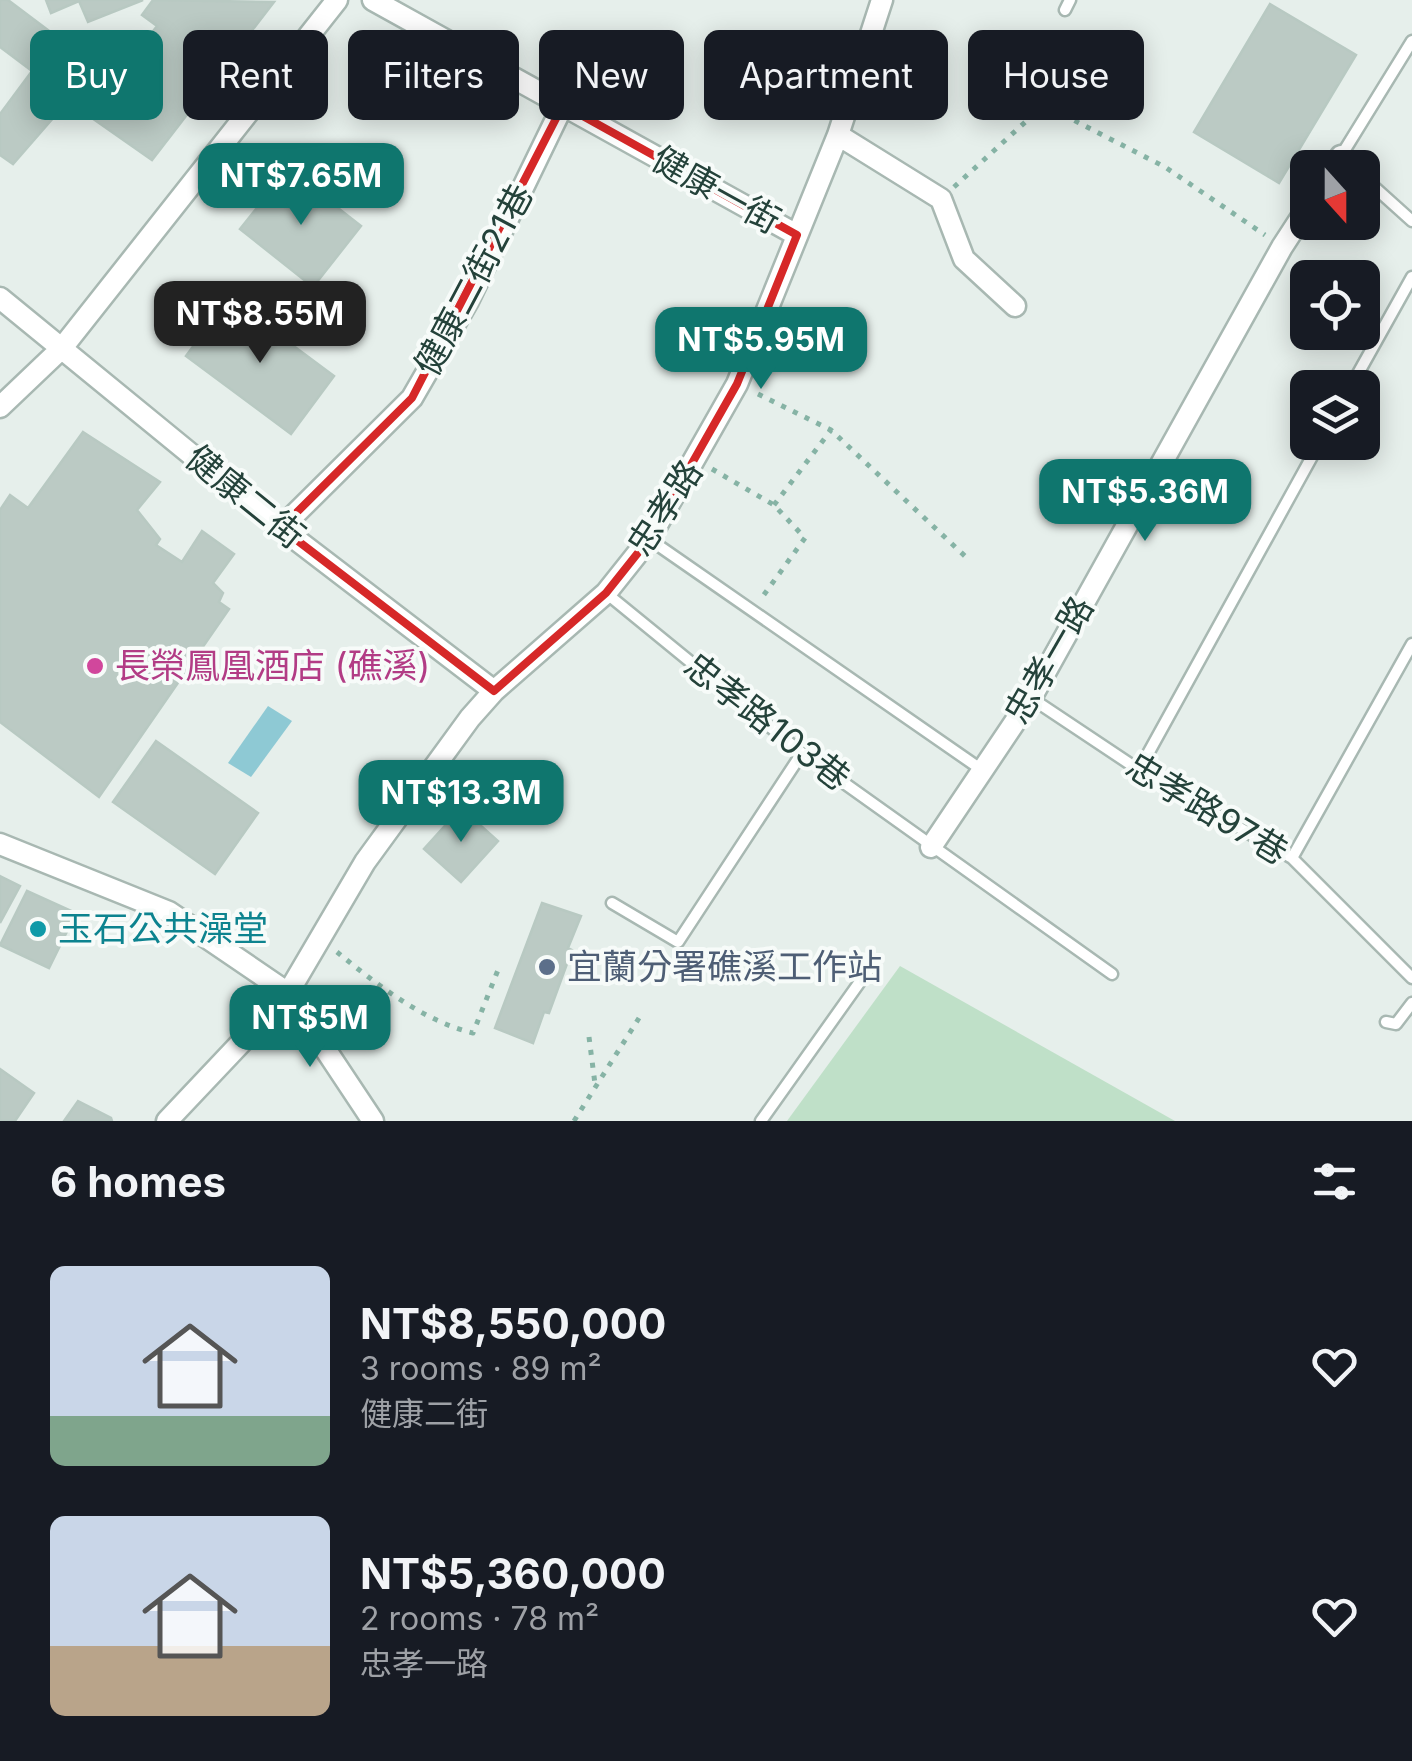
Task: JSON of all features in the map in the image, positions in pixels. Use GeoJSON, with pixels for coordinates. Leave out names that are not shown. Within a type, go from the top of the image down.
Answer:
{"type":"FeatureCollection","features":[{"type":"Feature","properties":{"kind":"street"},"geometry":{"type":"LineString","coordinates":[[0,407],[62,348],[338,0]]}},
{"type":"Feature","properties":{"kind":"street","name":"健康一街"},"geometry":{"type":"LineString","coordinates":[[373,0],[539,92]]}},
{"type":"Feature","properties":{"kind":"street","name":"忠孝路"},"geometry":{"type":"LineString","coordinates":[[167,1121],[288,992],[365,862],[470,718],[606,593],[649,539],[737,384],[838,136],[882,0]]}},
{"type":"Feature","properties":{"kind":"street","name":"健康二街21巷"},"geometry":{"type":"LineString","coordinates":[[281,528],[412,398],[468,301],[556,120]]}},
{"type":"Feature","properties":{"kind":"street","name":"健康一街"},"geometry":{"type":"LineString","coordinates":[[590,120],[798,235]]}},
{"type":"Feature","properties":{"kind":"street"},"geometry":{"type":"LineString","coordinates":[[838,136],[941,199],[964,259],[1015,306]]}},
{"type":"Feature","properties":{"kind":"street","name":"忠孝一路"},"geometry":{"type":"LineString","coordinates":[[931,847],[1030,698],[1290,235]]}},
{"type":"Feature","properties":{"kind":"street","name":"健康二街"},"geometry":{"type":"LineString","coordinates":[[0,298],[281,528],[494,692]]}},
{"type":"Feature","properties":{"kind":"street"},"geometry":{"type":"LineString","coordinates":[[0,844],[170,912],[288,992],[373,1121]]}},
{"type":"Feature","properties":{"kind":"lane"},"geometry":{"type":"LineString","coordinates":[[1350,150],[1412,41]]}},
{"type":"Feature","properties":{"kind":"lane"},"geometry":{"type":"LineString","coordinates":[[1380,193],[1412,222]]}},
{"type":"Feature","properties":{"kind":"lane"},"geometry":{"type":"LineString","coordinates":[[1360,370],[1412,277]]}},
{"type":"Feature","properties":{"kind":"lane"},"geometry":{"type":"LineString","coordinates":[[1139,770],[1310,460]]}},
{"type":"Feature","properties":{"kind":"lane"},"geometry":{"type":"LineString","coordinates":[[649,539],[982,770]]}},
{"type":"Feature","properties":{"kind":"lane","name":"忠孝路103巷"},"geometry":{"type":"LineString","coordinates":[[606,593],[802,753],[1112,974]]}},
{"type":"Feature","properties":{"kind":"lane"},"geometry":{"type":"LineString","coordinates":[[1292,858],[1412,644]]}},
{"type":"Feature","properties":{"kind":"lane","name":"忠孝路97巷"},"geometry":{"type":"LineString","coordinates":[[1030,698],[1139,770],[1292,858],[1412,978]]}},
{"type":"Feature","properties":{"kind":"lane"},"geometry":{"type":"LineString","coordinates":[[612,903],[678,942],[802,753]]}},
{"type":"Feature","properties":{"kind":"lane"},"geometry":{"type":"LineString","coordinates":[[761,1121],[874,962]]}},
{"type":"Feature","properties":{"kind":"lane"},"geometry":{"type":"LineString","coordinates":[[1386,1022],[1396,1024],[1412,1004]]}},
{"type":"Feature","properties":{"kind":"path"},"geometry":{"type":"LineString","coordinates":[[941,199],[1044,104],[1165,167],[1282,247]]}},
{"type":"Feature","properties":{"kind":"path"},"geometry":{"type":"LineString","coordinates":[[737,384],[831,430],[968,559]]}},
{"type":"Feature","properties":{"kind":"path"},"geometry":{"type":"LineString","coordinates":[[774,505],[831,430]]}},
{"type":"Feature","properties":{"kind":"path"},"geometry":{"type":"LineString","coordinates":[[696,460],[774,505],[805,538],[751,612]]}},
{"type":"Feature","properties":{"kind":"path"},"geometry":{"type":"LineString","coordinates":[[319,938],[370,979],[449,1027],[474,1032],[498,970]]}},
{"type":"Feature","properties":{"kind":"path"},"geometry":{"type":"LineString","coordinates":[[574,1121],[639,1018]]}},
{"type":"Feature","properties":{"kind":"path"},"geometry":{"type":"LineString","coordinates":[[589,1037],[596,1087]]}},
{"type":"Feature","properties":{"kind":"highlighted area"},"geometry":{"type":"Polygon","coordinates":[[[563,105],[797,235],[737,384],[649,539],[606,593],[494,691],[281,528],[412,398],[563,105]]]}},
{"type":"Feature","properties":{"kind":"green space"},"geometry":{"type":"Polygon","coordinates":[[[900,966],[1175,1121],[787,1121],[900,966]]]}},
{"type":"Feature","properties":{"kind":"water"},"geometry":{"type":"Polygon","coordinates":[[[268,706],[292,721],[251,777],[228,763],[268,706]]]}},
{"type":"Feature","properties":{"kind":"building"},"geometry":{"type":"Polygon","coordinates":[[[0,0],[8,0],[48,30],[30,30],[30,70],[0,47],[0,0]]]}},
{"type":"Feature","properties":{"kind":"building"},"geometry":{"type":"Polygon","coordinates":[[[46,0],[143,0],[88,22],[79,1],[51,13],[46,0]]]}},
{"type":"Feature","properties":{"kind":"building"},"geometry":{"type":"Polygon","coordinates":[[[153,0],[274,2],[252,30],[183,30],[183,120],[152,160],[95,120],[163,120],[163,30],[154,30],[157,26],[142,15],[153,0]]]}},
{"type":"Feature","properties":{"kind":"building"},"geometry":{"type":"Polygon","coordinates":[[[1270,4],[1356,55],[1299,150],[1290,150],[1290,165],[1279,183],[1194,132],[1270,4]]]}},
{"type":"Feature","properties":{"kind":"building"},"geometry":{"type":"Polygon","coordinates":[[[30,74],[30,120],[51,120],[13,164],[0,155],[0,114],[30,74]]]}},
{"type":"Feature","properties":{"kind":"building"},"geometry":{"type":"Polygon","coordinates":[[[288,169],[361,226],[313,287],[240,229],[288,169]]]}},
{"type":"Feature","properties":{"kind":"building"},"geometry":{"type":"Polygon","coordinates":[[[229,298],[334,376],[291,434],[186,356],[229,298]]]}},
{"type":"Feature","properties":{"kind":"building","name":"長榮鳳凰酒店 (礁溪)"},"geometry":{"type":"Polygon","coordinates":[[[83,432],[160,482],[137,510],[160,539],[156,545],[182,562],[202,531],[234,554],[213,583],[223,593],[219,602],[229,609],[99,797],[0,722],[0,510],[10,495],[28,508],[83,432]]]}},
{"type":"Feature","properties":{"kind":"building"},"geometry":{"type":"Polygon","coordinates":[[[156,741],[258,813],[215,874],[113,802],[156,741]]]}},
{"type":"Feature","properties":{"kind":"building"},"geometry":{"type":"Polygon","coordinates":[[[461,808],[498,841],[461,882],[424,849],[461,808]]]}},
{"type":"Feature","properties":{"kind":"building"},"geometry":{"type":"Polygon","coordinates":[[[0,876],[20,886],[0,923],[0,876]]]}},
{"type":"Feature","properties":{"kind":"building","name":"玉石公共澡堂"},"geometry":{"type":"Polygon","coordinates":[[[27,891],[76,913],[49,968],[0,945],[27,891]]]}},
{"type":"Feature","properties":{"kind":"building"},"geometry":{"type":"Polygon","coordinates":[[[542,903],[581,916],[549,1013],[544,1012],[533,1043],[495,1028],[542,903]]]}},
{"type":"Feature","properties":{"kind":"building"},"geometry":{"type":"Polygon","coordinates":[[[0,1069],[34,1093],[15,1121],[0,1121],[0,1069]]]}},
{"type":"Feature","properties":{"kind":"building"},"geometry":{"type":"Polygon","coordinates":[[[78,1101],[111,1118],[112,1121],[64,1121],[78,1101]]]}},
{"type":"Feature","properties":{"kind":"place","name":"長榮鳳凰酒店 (礁溪)"},"geometry":{"type":"Point","coordinates":[95,666]}},
{"type":"Feature","properties":{"kind":"place","name":"玉石公共澡堂"},"geometry":{"type":"Point","coordinates":[38,929]}},
{"type":"Feature","properties":{"kind":"place","name":"宜蘭分署礁溪工作站"},"geometry":{"type":"Point","coordinates":[547,967]}}]}
